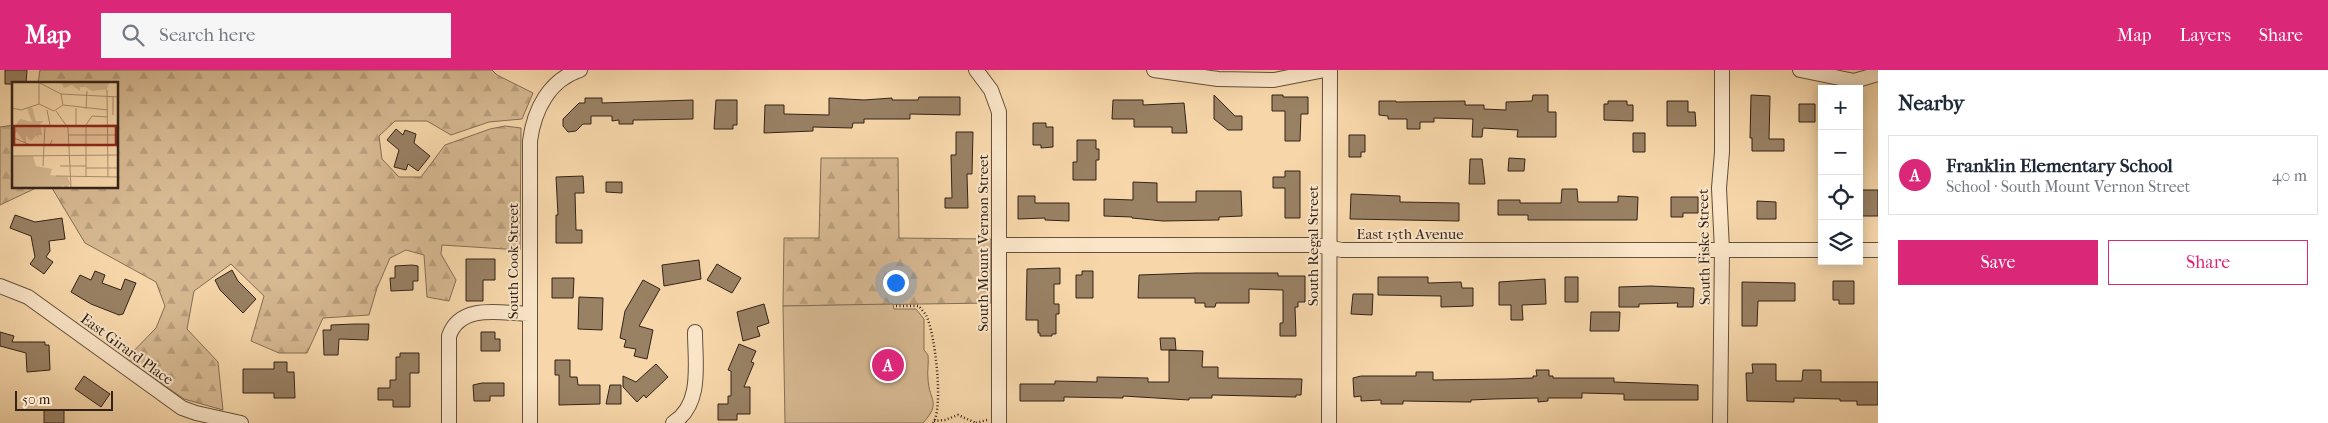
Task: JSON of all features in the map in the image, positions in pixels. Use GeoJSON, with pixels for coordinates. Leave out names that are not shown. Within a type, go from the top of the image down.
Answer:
{"type":"FeatureCollection","features":[{"type":"Feature","properties":{"kind":"street","name":"South Cook Street"},"geometry":{"type":"LineString","coordinates":[[530,423],[530,141],[532,123],[542,100],[557,82],[580,70]]}},
{"type":"Feature","properties":{"kind":"street","name":"South Mount Vernon Street"},"geometry":{"type":"LineString","coordinates":[[976,70],[991,90],[999,112],[999,245],[994,421]]}},
{"type":"Feature","properties":{"kind":"street"},"geometry":{"type":"LineString","coordinates":[[1154,70],[1218,78],[1274,80],[1324,70]]}},
{"type":"Feature","properties":{"kind":"street","name":"South Regal Street"},"geometry":{"type":"LineString","coordinates":[[1328,423],[1330,70]]}},
{"type":"Feature","properties":{"kind":"street","name":"South Fiske Street"},"geometry":{"type":"LineString","coordinates":[[1720,423],[1722,250],[1718,205],[1722,152],[1722,70]]}},
{"type":"Feature","properties":{"kind":"street"},"geometry":{"type":"LineString","coordinates":[[1800,70],[1854,81],[1878,74]]}},
{"type":"Feature","properties":{"kind":"street","name":"East 15th Avenue"},"geometry":{"type":"LineString","coordinates":[[999,245],[1315,246],[1342,250],[1818,250]]}},
{"type":"Feature","properties":{"kind":"street"},"geometry":{"type":"LineString","coordinates":[[1863,250],[1878,250]]}},
{"type":"Feature","properties":{"kind":"street","name":"East Girard Place"},"geometry":{"type":"LineString","coordinates":[[0,286],[28,297],[182,408],[241,423]]}},
{"type":"Feature","properties":{"kind":"street"},"geometry":{"type":"LineString","coordinates":[[449,423],[449,336],[458,320],[476,313],[529,314]]}},
{"type":"Feature","properties":{"kind":"street"},"geometry":{"type":"LineString","coordinates":[[673,423],[685,412],[692,401],[696,386],[695,332]]}},
{"type":"Feature","properties":{"kind":"path"},"geometry":{"type":"LineString","coordinates":[[896,306],[918,306],[926,316],[937,363],[938,408],[934,422],[958,415],[976,423],[994,421]]}},
{"type":"Feature","properties":{"kind":"green space"},"geometry":{"type":"Polygon","coordinates":[[[40,70],[492,70],[497,75],[533,93],[522,119],[489,122],[451,135],[427,121],[395,121],[379,136],[382,159],[399,177],[421,177],[445,145],[490,129],[505,126],[521,128],[520,250],[442,245],[441,254],[456,280],[449,301],[427,297],[424,255],[406,250],[390,258],[377,288],[369,315],[323,318],[307,353],[279,353],[251,341],[264,296],[231,264],[194,291],[187,329],[218,362],[223,410],[184,399],[126,359],[156,328],[165,306],[156,282],[85,243],[53,189],[119,189],[119,82],[38,82],[40,70]]]}},
{"type":"Feature","properties":{"kind":"green space"},"geometry":{"type":"Polygon","coordinates":[[[12,125],[12,189],[34,189],[0,205],[0,127],[12,125]]]}},
{"type":"Feature","properties":{"kind":"green space"},"geometry":{"type":"Polygon","coordinates":[[[821,158],[898,158],[899,238],[991,239],[991,303],[783,306],[784,238],[819,238],[821,158]]]}},
{"type":"Feature","properties":{"kind":"green space"},"geometry":{"type":"Polygon","coordinates":[[[893,304],[894,309],[916,309],[924,319],[924,350],[928,355],[928,379],[933,406],[929,416],[923,423],[785,423],[783,306],[893,304]]]}},
{"type":"Feature","properties":{"kind":"building"},"geometry":{"type":"Polygon","coordinates":[[[5,70],[27,70],[26,82],[5,84],[5,70]]]}},
{"type":"Feature","properties":{"kind":"building"},"geometry":{"type":"Polygon","coordinates":[[[1214,95],[1235,116],[1242,116],[1242,130],[1228,130],[1214,119],[1214,95]]]}},
{"type":"Feature","properties":{"kind":"building"},"geometry":{"type":"Polygon","coordinates":[[[1272,95],[1308,97],[1308,114],[1301,114],[1300,141],[1285,141],[1285,111],[1272,111],[1272,95]]]}},
{"type":"Feature","properties":{"kind":"building"},"geometry":{"type":"Polygon","coordinates":[[[1533,95],[1548,95],[1548,112],[1556,112],[1556,137],[1517,137],[1518,130],[1483,128],[1482,137],[1472,137],[1473,119],[1434,118],[1434,122],[1420,122],[1420,129],[1407,129],[1407,119],[1388,119],[1388,116],[1379,115],[1379,101],[1465,101],[1465,105],[1484,105],[1484,109],[1506,110],[1506,102],[1532,101],[1533,95]]]}},
{"type":"Feature","properties":{"kind":"building"},"geometry":{"type":"Polygon","coordinates":[[[1751,95],[1770,96],[1769,139],[1784,139],[1784,151],[1752,151],[1752,138],[1750,138],[1751,95]]]}},
{"type":"Feature","properties":{"kind":"building"},"geometry":{"type":"Polygon","coordinates":[[[919,97],[960,97],[960,115],[910,114],[910,119],[864,119],[864,123],[853,123],[852,128],[813,127],[813,131],[764,133],[765,105],[784,105],[784,114],[829,115],[829,98],[918,100],[919,97]]]}},
{"type":"Feature","properties":{"kind":"building"},"geometry":{"type":"Polygon","coordinates":[[[585,98],[602,98],[602,103],[693,100],[693,119],[633,120],[633,124],[619,124],[619,120],[612,121],[612,116],[591,116],[591,124],[583,124],[576,131],[568,132],[563,126],[563,119],[579,103],[585,103],[585,98]]]}},
{"type":"Feature","properties":{"kind":"building"},"geometry":{"type":"Polygon","coordinates":[[[716,100],[737,100],[737,125],[733,125],[733,129],[714,129],[716,100]]]}},
{"type":"Feature","properties":{"kind":"building"},"geometry":{"type":"Polygon","coordinates":[[[1113,100],[1143,100],[1143,105],[1184,103],[1187,133],[1172,133],[1172,127],[1134,127],[1134,119],[1112,119],[1113,100]]]}},
{"type":"Feature","properties":{"kind":"building"},"geometry":{"type":"Polygon","coordinates":[[[1608,101],[1627,101],[1627,105],[1633,105],[1633,121],[1604,120],[1604,104],[1608,104],[1608,101]]]}},
{"type":"Feature","properties":{"kind":"building"},"geometry":{"type":"Polygon","coordinates":[[[1667,101],[1688,101],[1688,112],[1695,112],[1696,126],[1667,126],[1667,101]]]}},
{"type":"Feature","properties":{"kind":"building"},"geometry":{"type":"Polygon","coordinates":[[[1799,104],[1815,104],[1815,122],[1799,122],[1799,104]]]}},
{"type":"Feature","properties":{"kind":"building"},"geometry":{"type":"Polygon","coordinates":[[[1033,123],[1046,123],[1046,127],[1053,127],[1053,147],[1041,148],[1041,145],[1033,145],[1033,123]]]}},
{"type":"Feature","properties":{"kind":"building"},"geometry":{"type":"Polygon","coordinates":[[[396,129],[403,135],[405,130],[416,134],[414,143],[430,156],[418,171],[408,164],[406,170],[394,167],[399,150],[387,140],[396,129]]]}},
{"type":"Feature","properties":{"kind":"building"},"geometry":{"type":"Polygon","coordinates":[[[956,132],[973,132],[972,174],[967,174],[968,208],[945,208],[945,198],[952,198],[951,155],[956,155],[956,132]]]}},
{"type":"Feature","properties":{"kind":"building"},"geometry":{"type":"Polygon","coordinates":[[[1633,133],[1645,133],[1645,152],[1633,152],[1633,133]]]}},
{"type":"Feature","properties":{"kind":"building"},"geometry":{"type":"Polygon","coordinates":[[[1349,135],[1365,135],[1365,152],[1361,152],[1361,157],[1349,157],[1349,135]]]}},
{"type":"Feature","properties":{"kind":"building"},"geometry":{"type":"Polygon","coordinates":[[[1077,140],[1096,140],[1096,149],[1099,149],[1099,160],[1096,160],[1096,180],[1073,180],[1073,162],[1077,162],[1077,140]]]}},
{"type":"Feature","properties":{"kind":"building"},"geometry":{"type":"Polygon","coordinates":[[[1509,158],[1525,159],[1524,171],[1508,171],[1509,158]]]}},
{"type":"Feature","properties":{"kind":"building"},"geometry":{"type":"Polygon","coordinates":[[[1470,159],[1482,159],[1485,184],[1469,184],[1470,159]]]}},
{"type":"Feature","properties":{"kind":"building"},"geometry":{"type":"Polygon","coordinates":[[[1285,171],[1300,171],[1300,218],[1285,218],[1285,188],[1273,188],[1273,177],[1285,177],[1285,171]]]}},
{"type":"Feature","properties":{"kind":"building"},"geometry":{"type":"Polygon","coordinates":[[[583,176],[584,193],[575,193],[576,230],[582,230],[582,243],[556,243],[556,215],[558,215],[556,177],[583,176]]]}},
{"type":"Feature","properties":{"kind":"building"},"geometry":{"type":"Polygon","coordinates":[[[606,182],[622,182],[622,193],[606,192],[606,182]]]}},
{"type":"Feature","properties":{"kind":"building"},"geometry":{"type":"Polygon","coordinates":[[[1133,182],[1157,183],[1157,202],[1196,202],[1196,191],[1241,191],[1242,216],[1219,217],[1219,220],[1163,221],[1104,216],[1104,199],[1133,200],[1133,182]]]}},
{"type":"Feature","properties":{"kind":"building"},"geometry":{"type":"Polygon","coordinates":[[[1562,189],[1577,189],[1578,202],[1618,202],[1618,196],[1638,197],[1637,220],[1528,220],[1528,215],[1498,215],[1498,200],[1520,200],[1520,203],[1561,203],[1562,189]]]}},
{"type":"Feature","properties":{"kind":"building"},"geometry":{"type":"Polygon","coordinates":[[[1863,190],[1878,190],[1878,216],[1863,216],[1863,190]]]}},
{"type":"Feature","properties":{"kind":"building"},"geometry":{"type":"Polygon","coordinates":[[[1351,194],[1400,196],[1400,202],[1459,203],[1459,221],[1350,219],[1351,194]]]}},
{"type":"Feature","properties":{"kind":"building"},"geometry":{"type":"Polygon","coordinates":[[[1018,196],[1035,196],[1035,203],[1069,203],[1069,221],[1045,220],[1045,218],[1018,219],[1018,196]]]}},
{"type":"Feature","properties":{"kind":"building"},"geometry":{"type":"Polygon","coordinates":[[[1671,197],[1698,197],[1698,213],[1683,213],[1683,217],[1671,217],[1671,197]]]}},
{"type":"Feature","properties":{"kind":"building"},"geometry":{"type":"Polygon","coordinates":[[[1757,201],[1776,202],[1776,219],[1757,219],[1757,201]]]}},
{"type":"Feature","properties":{"kind":"building"},"geometry":{"type":"Polygon","coordinates":[[[15,215],[35,222],[62,218],[65,239],[49,241],[50,251],[46,257],[53,262],[44,274],[30,264],[35,257],[31,236],[10,228],[15,215]]]}},
{"type":"Feature","properties":{"kind":"building"},"geometry":{"type":"Polygon","coordinates":[[[466,259],[495,259],[495,280],[483,280],[483,301],[466,301],[466,259]]]}},
{"type":"Feature","properties":{"kind":"building"},"geometry":{"type":"Polygon","coordinates":[[[699,260],[701,279],[664,286],[662,265],[699,260]]]}},
{"type":"Feature","properties":{"kind":"building"},"geometry":{"type":"Polygon","coordinates":[[[717,264],[741,278],[732,293],[707,280],[717,264]]]}},
{"type":"Feature","properties":{"kind":"building"},"geometry":{"type":"Polygon","coordinates":[[[395,266],[418,266],[418,281],[413,281],[413,290],[391,291],[390,278],[395,278],[395,266]]]}},
{"type":"Feature","properties":{"kind":"building"},"geometry":{"type":"Polygon","coordinates":[[[1060,268],[1060,284],[1054,284],[1054,304],[1059,304],[1059,314],[1056,314],[1056,334],[1040,336],[1040,333],[1038,333],[1038,320],[1026,320],[1027,269],[1060,268]]]}},
{"type":"Feature","properties":{"kind":"building"},"geometry":{"type":"Polygon","coordinates":[[[232,270],[238,281],[256,299],[243,313],[220,290],[215,280],[232,270]]]}},
{"type":"Feature","properties":{"kind":"building"},"geometry":{"type":"Polygon","coordinates":[[[95,271],[105,275],[102,283],[121,290],[125,279],[136,283],[123,314],[119,315],[91,304],[71,292],[80,275],[91,280],[95,271]]]}},
{"type":"Feature","properties":{"kind":"building"},"geometry":{"type":"Polygon","coordinates":[[[1082,271],[1093,271],[1093,298],[1076,298],[1076,275],[1082,275],[1082,271]]]}},
{"type":"Feature","properties":{"kind":"building"},"geometry":{"type":"Polygon","coordinates":[[[1278,273],[1278,276],[1305,276],[1305,302],[1298,302],[1298,307],[1295,307],[1296,336],[1280,336],[1280,323],[1283,323],[1283,290],[1249,289],[1249,303],[1216,303],[1215,307],[1205,307],[1205,303],[1195,303],[1195,298],[1138,298],[1139,275],[1278,273]]]}},
{"type":"Feature","properties":{"kind":"building"},"geometry":{"type":"Polygon","coordinates":[[[1378,277],[1428,277],[1428,283],[1461,282],[1462,288],[1473,288],[1473,306],[1441,307],[1441,296],[1378,295],[1378,277]]]}},
{"type":"Feature","properties":{"kind":"building"},"geometry":{"type":"Polygon","coordinates":[[[1565,277],[1578,277],[1578,302],[1565,302],[1565,277]]]}},
{"type":"Feature","properties":{"kind":"building"},"geometry":{"type":"Polygon","coordinates":[[[552,278],[574,278],[573,298],[552,298],[552,278]]]}},
{"type":"Feature","properties":{"kind":"building"},"geometry":{"type":"Polygon","coordinates":[[[1545,279],[1546,304],[1522,305],[1523,320],[1511,320],[1511,305],[1499,305],[1499,282],[1545,279]]]}},
{"type":"Feature","properties":{"kind":"building"},"geometry":{"type":"Polygon","coordinates":[[[643,280],[660,289],[639,326],[653,330],[647,359],[634,356],[636,349],[624,347],[626,340],[620,338],[625,311],[643,280]]]}},
{"type":"Feature","properties":{"kind":"building"},"geometry":{"type":"Polygon","coordinates":[[[1833,281],[1854,281],[1854,304],[1839,304],[1839,300],[1833,300],[1833,281]]]}},
{"type":"Feature","properties":{"kind":"building"},"geometry":{"type":"Polygon","coordinates":[[[1742,282],[1795,283],[1795,301],[1758,301],[1757,326],[1742,326],[1742,282]]]}},
{"type":"Feature","properties":{"kind":"building"},"geometry":{"type":"Polygon","coordinates":[[[1619,287],[1694,288],[1693,307],[1677,307],[1678,303],[1639,304],[1639,307],[1619,307],[1619,287]]]}},
{"type":"Feature","properties":{"kind":"building"},"geometry":{"type":"Polygon","coordinates":[[[1353,294],[1373,294],[1372,315],[1351,314],[1353,294]]]}},
{"type":"Feature","properties":{"kind":"building"},"geometry":{"type":"Polygon","coordinates":[[[579,297],[603,298],[602,330],[578,329],[579,297]]]}},
{"type":"Feature","properties":{"kind":"building"},"geometry":{"type":"Polygon","coordinates":[[[764,304],[769,323],[757,327],[760,336],[743,341],[737,312],[764,304]]]}},
{"type":"Feature","properties":{"kind":"building"},"geometry":{"type":"Polygon","coordinates":[[[1591,312],[1620,312],[1619,331],[1590,331],[1591,312]]]}},
{"type":"Feature","properties":{"kind":"building"},"geometry":{"type":"Polygon","coordinates":[[[369,324],[368,340],[339,339],[338,355],[324,355],[323,330],[331,330],[331,325],[369,324]]]}},
{"type":"Feature","properties":{"kind":"building"},"geometry":{"type":"Polygon","coordinates":[[[0,332],[14,336],[12,342],[45,342],[45,345],[49,345],[50,370],[27,372],[26,353],[0,346],[0,332]]]}},
{"type":"Feature","properties":{"kind":"building"},"geometry":{"type":"Polygon","coordinates":[[[481,332],[495,332],[495,339],[500,339],[500,351],[481,351],[481,332]]]}},
{"type":"Feature","properties":{"kind":"building"},"geometry":{"type":"Polygon","coordinates":[[[1160,338],[1175,338],[1176,350],[1161,350],[1160,338]]]}},
{"type":"Feature","properties":{"kind":"building"},"geometry":{"type":"Polygon","coordinates":[[[739,344],[756,351],[751,362],[754,363],[744,387],[750,387],[750,414],[737,414],[737,420],[718,420],[718,404],[728,404],[728,396],[731,396],[731,371],[728,370],[739,344]]]}},
{"type":"Feature","properties":{"kind":"building"},"geometry":{"type":"Polygon","coordinates":[[[1169,350],[1203,351],[1202,367],[1218,367],[1218,378],[1302,379],[1301,395],[1296,395],[1296,397],[1212,395],[1212,398],[1189,398],[1189,400],[1123,396],[1123,398],[1064,397],[1064,401],[1020,401],[1020,384],[1055,384],[1055,381],[1097,382],[1097,377],[1148,378],[1148,382],[1169,382],[1169,350]]]}},
{"type":"Feature","properties":{"kind":"building"},"geometry":{"type":"Polygon","coordinates":[[[400,353],[419,353],[419,373],[410,373],[410,407],[393,407],[393,400],[378,400],[378,388],[390,388],[390,380],[396,380],[396,357],[400,357],[400,353]]]}},
{"type":"Feature","properties":{"kind":"building"},"geometry":{"type":"Polygon","coordinates":[[[555,360],[570,360],[570,377],[577,377],[578,385],[600,385],[600,404],[559,405],[559,375],[555,375],[555,360]]]}},
{"type":"Feature","properties":{"kind":"building"},"geometry":{"type":"Polygon","coordinates":[[[274,362],[287,362],[287,372],[294,372],[295,398],[274,398],[274,393],[243,393],[243,369],[274,369],[274,362]]]}},
{"type":"Feature","properties":{"kind":"building"},"geometry":{"type":"Polygon","coordinates":[[[656,364],[668,377],[646,398],[644,395],[637,402],[623,387],[623,376],[636,382],[656,364]]]}},
{"type":"Feature","properties":{"kind":"building"},"geometry":{"type":"Polygon","coordinates":[[[1752,364],[1776,364],[1776,381],[1802,381],[1803,370],[1821,370],[1821,382],[1878,382],[1878,405],[1857,405],[1857,401],[1840,401],[1840,399],[1794,398],[1794,402],[1747,401],[1746,373],[1753,373],[1752,364]]]}},
{"type":"Feature","properties":{"kind":"building"},"geometry":{"type":"Polygon","coordinates":[[[1536,370],[1549,370],[1549,376],[1553,376],[1553,378],[1614,378],[1614,382],[1698,385],[1698,400],[1624,400],[1624,394],[1582,393],[1582,398],[1548,398],[1548,401],[1538,402],[1538,398],[1471,400],[1471,402],[1403,401],[1403,404],[1381,404],[1381,400],[1361,401],[1361,396],[1354,397],[1353,378],[1361,376],[1416,376],[1416,372],[1433,372],[1433,380],[1505,379],[1533,378],[1533,376],[1537,376],[1536,370]]]}},
{"type":"Feature","properties":{"kind":"building"},"geometry":{"type":"Polygon","coordinates":[[[84,376],[110,394],[101,407],[75,389],[84,376]]]}},
{"type":"Feature","properties":{"kind":"building"},"geometry":{"type":"Polygon","coordinates":[[[504,383],[504,396],[490,396],[490,401],[474,401],[473,385],[504,383]]]}},
{"type":"Feature","properties":{"kind":"building"},"geometry":{"type":"Polygon","coordinates":[[[610,385],[621,385],[621,404],[606,404],[610,385]]]}},
{"type":"Feature","properties":{"kind":"building"},"geometry":{"type":"Polygon","coordinates":[[[44,410],[64,410],[64,423],[44,423],[44,410]]]}},
{"type":"Feature","properties":{"kind":"place","name":"Franklin Elementary School"},"geometry":{"type":"Point","coordinates":[888,365]}}]}
